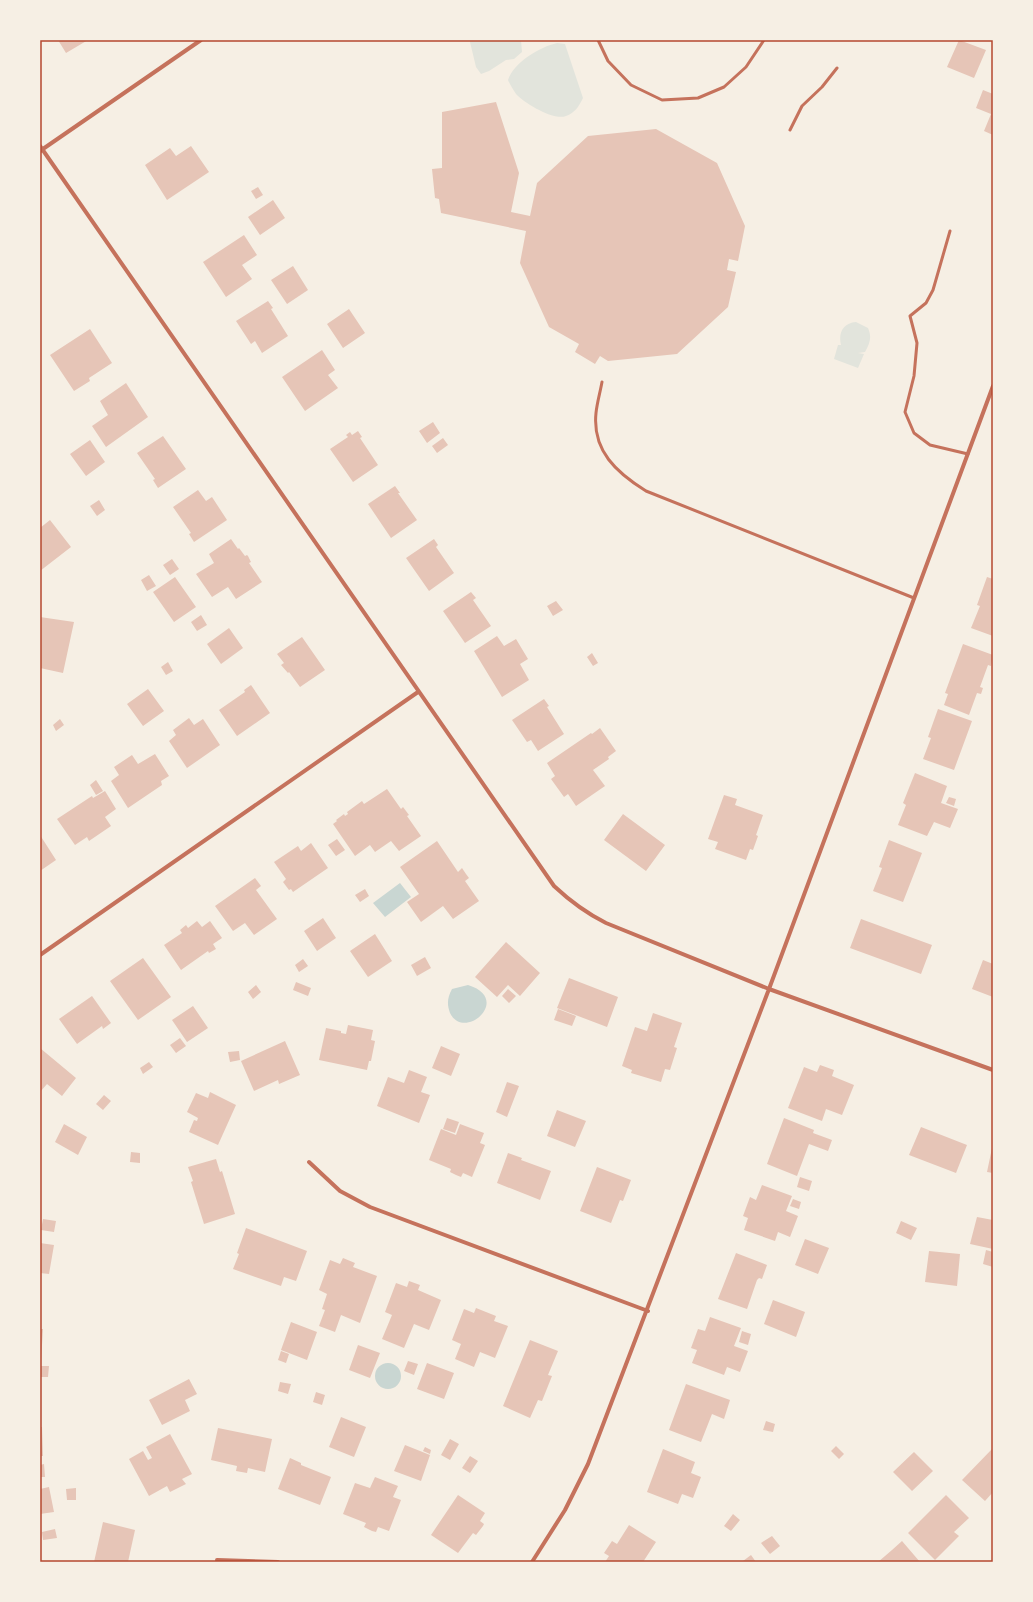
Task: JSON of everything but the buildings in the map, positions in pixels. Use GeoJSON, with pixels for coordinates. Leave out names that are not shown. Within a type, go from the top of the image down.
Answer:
{"type":"FeatureCollection","features":[{"type":"Feature","properties":{"kind":"street"},"geometry":{"type":"LineString","coordinates":[[201,40],[41,149],[554,886],[570,901],[589,915],[606,923],[769,989],[993,1070]]}},
{"type":"Feature","properties":{"kind":"street"},"geometry":{"type":"LineString","coordinates":[[532,1562],[565,1510],[588,1464],[648,1311],[993,386]]}},
{"type":"Feature","properties":{"kind":"street"},"geometry":{"type":"LineString","coordinates":[[40,955],[418,692]]}},
{"type":"Feature","properties":{"kind":"street"},"geometry":{"type":"LineString","coordinates":[[309,1162],[340,1191],[370,1208],[648,1311]]}},
{"type":"Feature","properties":{"kind":"street"},"geometry":{"type":"LineString","coordinates":[[217,1560],[278,1562]]}},
{"type":"Feature","properties":{"kind":"lane"},"geometry":{"type":"LineString","coordinates":[[598,40],[608,61],[631,84],[662,100],[698,98],[724,87],[746,68],[764,40]]}},
{"type":"Feature","properties":{"kind":"lane"},"geometry":{"type":"LineString","coordinates":[[790,130],[802,106],[822,87],[837,68]]}},
{"type":"Feature","properties":{"kind":"lane"},"geometry":{"type":"LineString","coordinates":[[950,231],[933,290],[926,303],[910,316],[917,343],[914,376],[905,412],[914,433],[930,445],[968,454]]}},
{"type":"Feature","properties":{"kind":"lane"},"geometry":{"type":"LineString","coordinates":[[602,382],[596,414],[597,440],[609,462],[628,480],[646,491],[914,598]]}},
{"type":"Feature","properties":{"kind":"shaded area"},"geometry":{"type":"Polygon","coordinates":[[[471,40],[521,40],[522,52],[514,59],[506,60],[489,71],[481,74],[476,67],[470,42],[471,40]]]}},
{"type":"Feature","properties":{"kind":"shaded area"},"geometry":{"type":"Polygon","coordinates":[[[557,43],[565,44],[583,98],[574,111],[569,115],[561,117],[547,114],[520,98],[508,80],[516,67],[528,56],[557,43]]]}},
{"type":"Feature","properties":{"kind":"shaded area"},"geometry":{"type":"Polygon","coordinates":[[[856,322],[868,328],[870,337],[865,352],[858,353],[864,354],[858,368],[834,359],[838,345],[841,345],[840,336],[842,329],[848,324],[856,322]]]}},
{"type":"Feature","properties":{"kind":"shaded area"},"geometry":{"type":"Polygon","coordinates":[[[400,883],[411,897],[385,917],[373,903],[400,883]]]}},
{"type":"Feature","properties":{"kind":"shaded area"},"geometry":{"type":"Polygon","coordinates":[[[468,985],[481,991],[486,999],[486,1008],[474,1021],[465,1023],[457,1021],[450,1013],[448,1001],[452,989],[468,985]]]}},
{"type":"Feature","properties":{"kind":"shaded area"},"geometry":{"type":"Polygon","coordinates":[[[388,1363],[397,1367],[401,1376],[397,1385],[388,1389],[379,1385],[375,1376],[379,1367],[388,1363]]]}}]}
